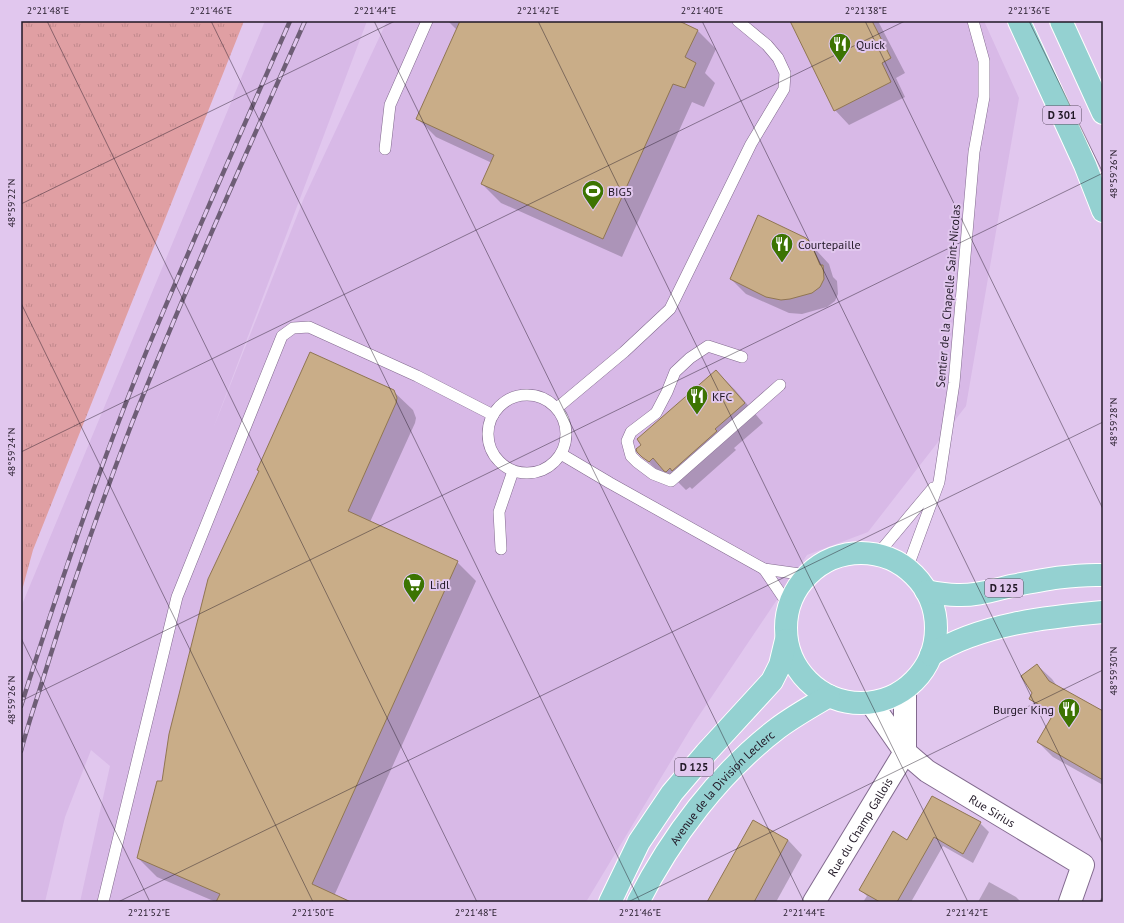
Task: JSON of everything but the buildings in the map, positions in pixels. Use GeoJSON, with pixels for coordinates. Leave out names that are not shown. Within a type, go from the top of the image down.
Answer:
{"type":"FeatureCollection","features":[{"type":"Feature","properties":{"kind":"main road","name":"D 301"},"geometry":{"type":"LineString","coordinates":[[1019,21],[1085,165],[1103,211]]}},
{"type":"Feature","properties":{"kind":"main road","name":"D 301"},"geometry":{"type":"LineString","coordinates":[[1061,21],[1103,113]]}},
{"type":"Feature","properties":{"kind":"main road"},"geometry":{"type":"LineString","coordinates":[[1085,165],[1103,205]]}},
{"type":"Feature","properties":{"kind":"main road"},"geometry":{"type":"LineString","coordinates":[[858,553],[877,554],[893,560],[907,569],[918,579],[926,591],[934,609],[936,629],[935,642],[931,655],[916,680],[905,689],[889,698],[871,702],[850,702],[829,696],[816,689],[797,668],[790,655],[786,640],[786,618],[789,606],[796,590],[807,576],[822,564],[840,556],[858,553]]}},
{"type":"Feature","properties":{"kind":"main road"},"geometry":{"type":"LineString","coordinates":[[1092,575],[1103,570]]}},
{"type":"Feature","properties":{"kind":"main road","name":"D 125"},"geometry":{"type":"LineString","coordinates":[[926,591],[958,596],[983,593],[1048,578],[1092,575]]}},
{"type":"Feature","properties":{"kind":"main road"},"geometry":{"type":"LineString","coordinates":[[931,655],[943,648],[974,635],[1014,624],[1067,615],[1103,612]]}},
{"type":"Feature","properties":{"kind":"main road","name":"D 125"},"geometry":{"type":"LineString","coordinates":[[610,902],[639,842],[672,793],[706,753],[772,681],[780,664],[786,640]]}},
{"type":"Feature","properties":{"kind":"main road","name":"Avenue de la Division Leclerc"},"geometry":{"type":"LineString","coordinates":[[638,902],[668,849],[692,815],[721,782],[778,728],[829,696]]}},
{"type":"Feature","properties":{"kind":"street"},"geometry":{"type":"LineString","coordinates":[[905,689],[905,752]]}},
{"type":"Feature","properties":{"kind":"street"},"geometry":{"type":"LineString","coordinates":[[871,702],[905,752]]}},
{"type":"Feature","properties":{"kind":"street","name":"Rue Sirius"},"geometry":{"type":"LineString","coordinates":[[905,752],[927,771],[1083,865],[1070,902]]}},
{"type":"Feature","properties":{"kind":"street","name":"Rue du Champ Gallois"},"geometry":{"type":"LineString","coordinates":[[814,902],[905,752]]}},
{"type":"Feature","properties":{"kind":"lane"},"geometry":{"type":"LineString","coordinates":[[385,149],[390,105],[427,21]]}},
{"type":"Feature","properties":{"kind":"lane"},"geometry":{"type":"LineString","coordinates":[[557,408],[624,352],[670,309],[751,144],[784,89],[785,73],[778,58],[767,45],[738,21]]}},
{"type":"Feature","properties":{"kind":"lane","name":"Sentier de la Chapelle Saint-Nicolas"},"geometry":{"type":"LineString","coordinates":[[907,569],[939,482],[954,383],[974,152],[984,97],[984,61],[973,21]]}},
{"type":"Feature","properties":{"kind":"lane"},"geometry":{"type":"LineString","coordinates":[[103,902],[177,597],[282,336],[293,328],[309,327],[417,376],[492,415]]}},
{"type":"Feature","properties":{"kind":"lane"},"geometry":{"type":"LineString","coordinates":[[742,357],[708,346],[690,358],[675,372],[656,413],[631,432],[627,441],[631,456],[653,474],[671,481],[780,385]]}},
{"type":"Feature","properties":{"kind":"lane"},"geometry":{"type":"LineString","coordinates":[[522,395],[535,395],[547,400],[557,408],[563,418],[566,431],[565,443],[561,454],[552,464],[540,471],[526,473],[513,471],[501,464],[492,454],[488,441],[488,427],[492,415],[500,405],[511,398],[522,395]]}},
{"type":"Feature","properties":{"kind":"lane"},"geometry":{"type":"LineString","coordinates":[[561,454],[764,569],[807,576]]}},
{"type":"Feature","properties":{"kind":"lane"},"geometry":{"type":"LineString","coordinates":[[501,549],[499,512],[513,471]]}},
{"type":"Feature","properties":{"kind":"lane"},"geometry":{"type":"LineString","coordinates":[[877,554],[939,482]]}},
{"type":"Feature","properties":{"kind":"lane"},"geometry":{"type":"LineString","coordinates":[[764,569],[789,606]]}},
{"type":"Feature","properties":{"kind":"shaded area"},"geometry":{"type":"Polygon","coordinates":[[[265,21],[367,21],[213,429],[304,198],[387,21],[984,21],[1019,98],[966,406],[868,532],[807,555],[694,723],[586,902],[80,902],[110,766],[91,750],[65,817],[45,902],[21,902],[21,607],[265,21]]]}},
{"type":"Feature","properties":{"kind":"green space"},"geometry":{"type":"Polygon","coordinates":[[[21,21],[244,21],[33,550],[21,594],[21,21]]]}},
{"type":"Feature","properties":{"kind":"railway"},"geometry":{"type":"LineString","coordinates":[[21,706],[80,527],[129,394],[182,268],[290,21]]}},
{"type":"Feature","properties":{"kind":"railway"},"geometry":{"type":"LineString","coordinates":[[21,751],[78,570],[132,423],[195,271],[305,21]]}},
{"type":"Feature","properties":{"kind":"place","name":"Quick"},"geometry":{"type":"Point","coordinates":[840,64]}},
{"type":"Feature","properties":{"kind":"place","name":"BIG5"},"geometry":{"type":"Point","coordinates":[593,210]}},
{"type":"Feature","properties":{"kind":"place","name":"Courtepaille"},"geometry":{"type":"Point","coordinates":[782,264]}},
{"type":"Feature","properties":{"kind":"place","name":"KFC"},"geometry":{"type":"Point","coordinates":[697,416]}},
{"type":"Feature","properties":{"kind":"place","name":"Lidl"},"geometry":{"type":"Point","coordinates":[414,604]}},
{"type":"Feature","properties":{"kind":"place","name":"Burger King"},"geometry":{"type":"Point","coordinates":[1069,728]}}]}
